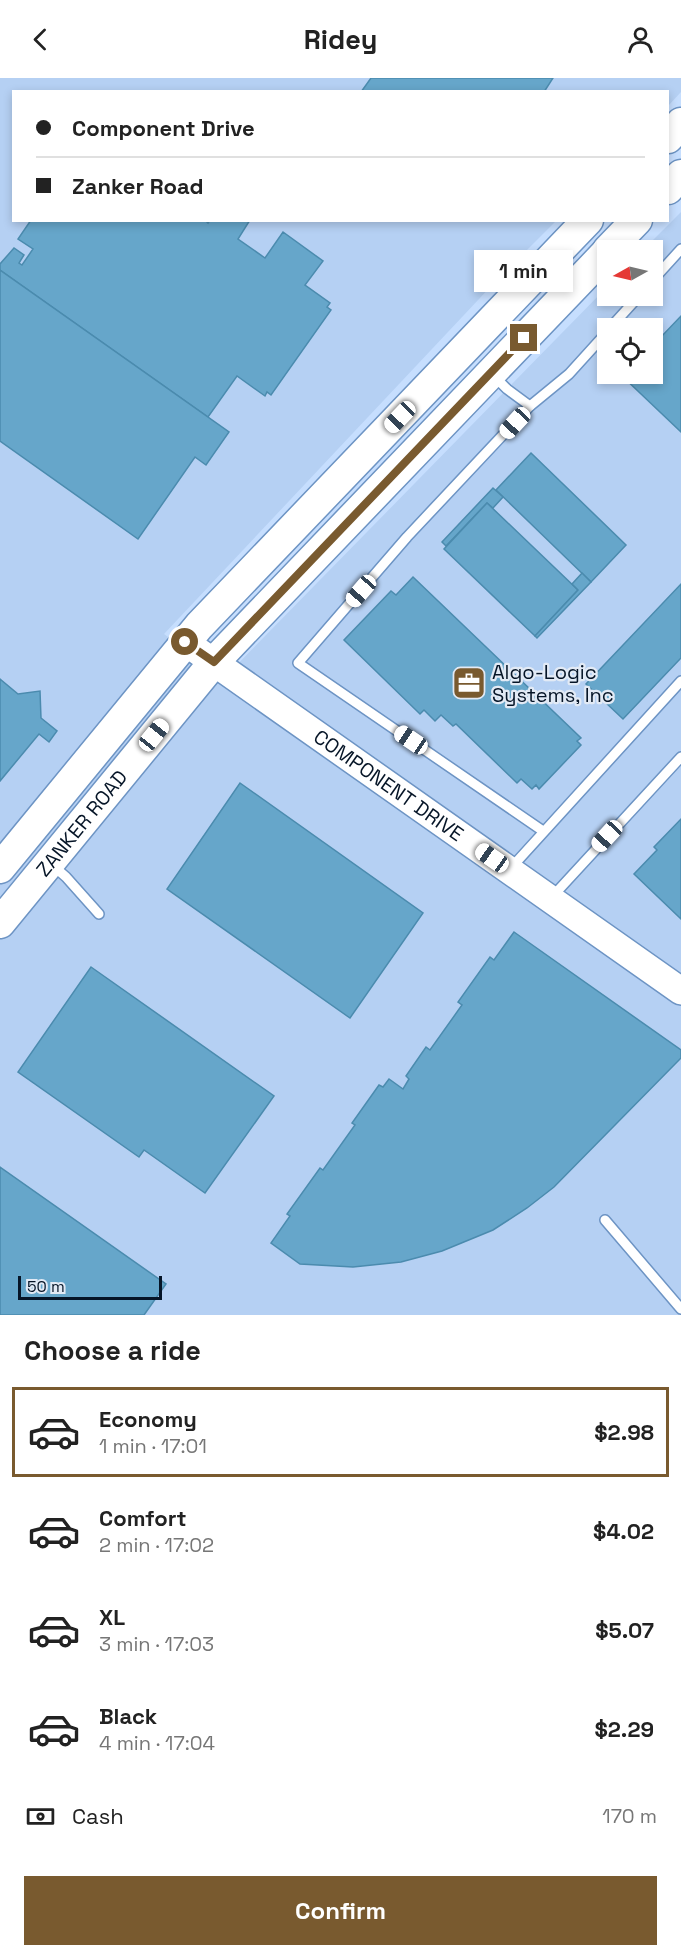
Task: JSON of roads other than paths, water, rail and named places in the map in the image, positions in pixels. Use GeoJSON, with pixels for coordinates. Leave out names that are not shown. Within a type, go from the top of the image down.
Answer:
{"type":"FeatureCollection","features":[{"type":"Feature","properties":{"kind":"main road"},"geometry":{"type":"LineString","coordinates":[[669,137],[681,123]]}},
{"type":"Feature","properties":{"kind":"main road","name":"ZANKER ROAD"},"geometry":{"type":"LineString","coordinates":[[0,868],[185,642],[586,222]]}},
{"type":"Feature","properties":{"kind":"main road","name":"ZANKER ROAD"},"geometry":{"type":"LineString","coordinates":[[618,240],[635,222]]}},
{"type":"Feature","properties":{"kind":"main road","name":"ZANKER ROAD"},"geometry":{"type":"LineString","coordinates":[[0,923],[214,662],[597,262]]}},
{"type":"Feature","properties":{"kind":"street","name":"COMPONENT DRIVE"},"geometry":{"type":"LineString","coordinates":[[185,642],[681,991]]}},
{"type":"Feature","properties":{"kind":"lane"},"geometry":{"type":"LineString","coordinates":[[663,269],[681,249]]}},
{"type":"Feature","properties":{"kind":"lane"},"geometry":{"type":"LineString","coordinates":[[620,318],[630,306]]}},
{"type":"Feature","properties":{"kind":"lane"},"geometry":{"type":"LineString","coordinates":[[543,831],[298,663],[407,537],[530,406],[569,374],[597,343]]}},
{"type":"Feature","properties":{"kind":"lane"},"geometry":{"type":"LineString","coordinates":[[491,372],[507,389],[530,406]]}},
{"type":"Feature","properties":{"kind":"lane"},"geometry":{"type":"LineString","coordinates":[[509,870],[681,681]]}},
{"type":"Feature","properties":{"kind":"lane"},"geometry":{"type":"LineString","coordinates":[[551,899],[681,757]]}},
{"type":"Feature","properties":{"kind":"lane"},"geometry":{"type":"LineString","coordinates":[[49,863],[66,877],[99,914]]}},
{"type":"Feature","properties":{"kind":"lane"},"geometry":{"type":"LineString","coordinates":[[605,1221],[681,1309]]}},
{"type":"Feature","properties":{"kind":"place","name":"Algo-Logic Systems, Inc"},"geometry":{"type":"Point","coordinates":[469,683]}}]}
